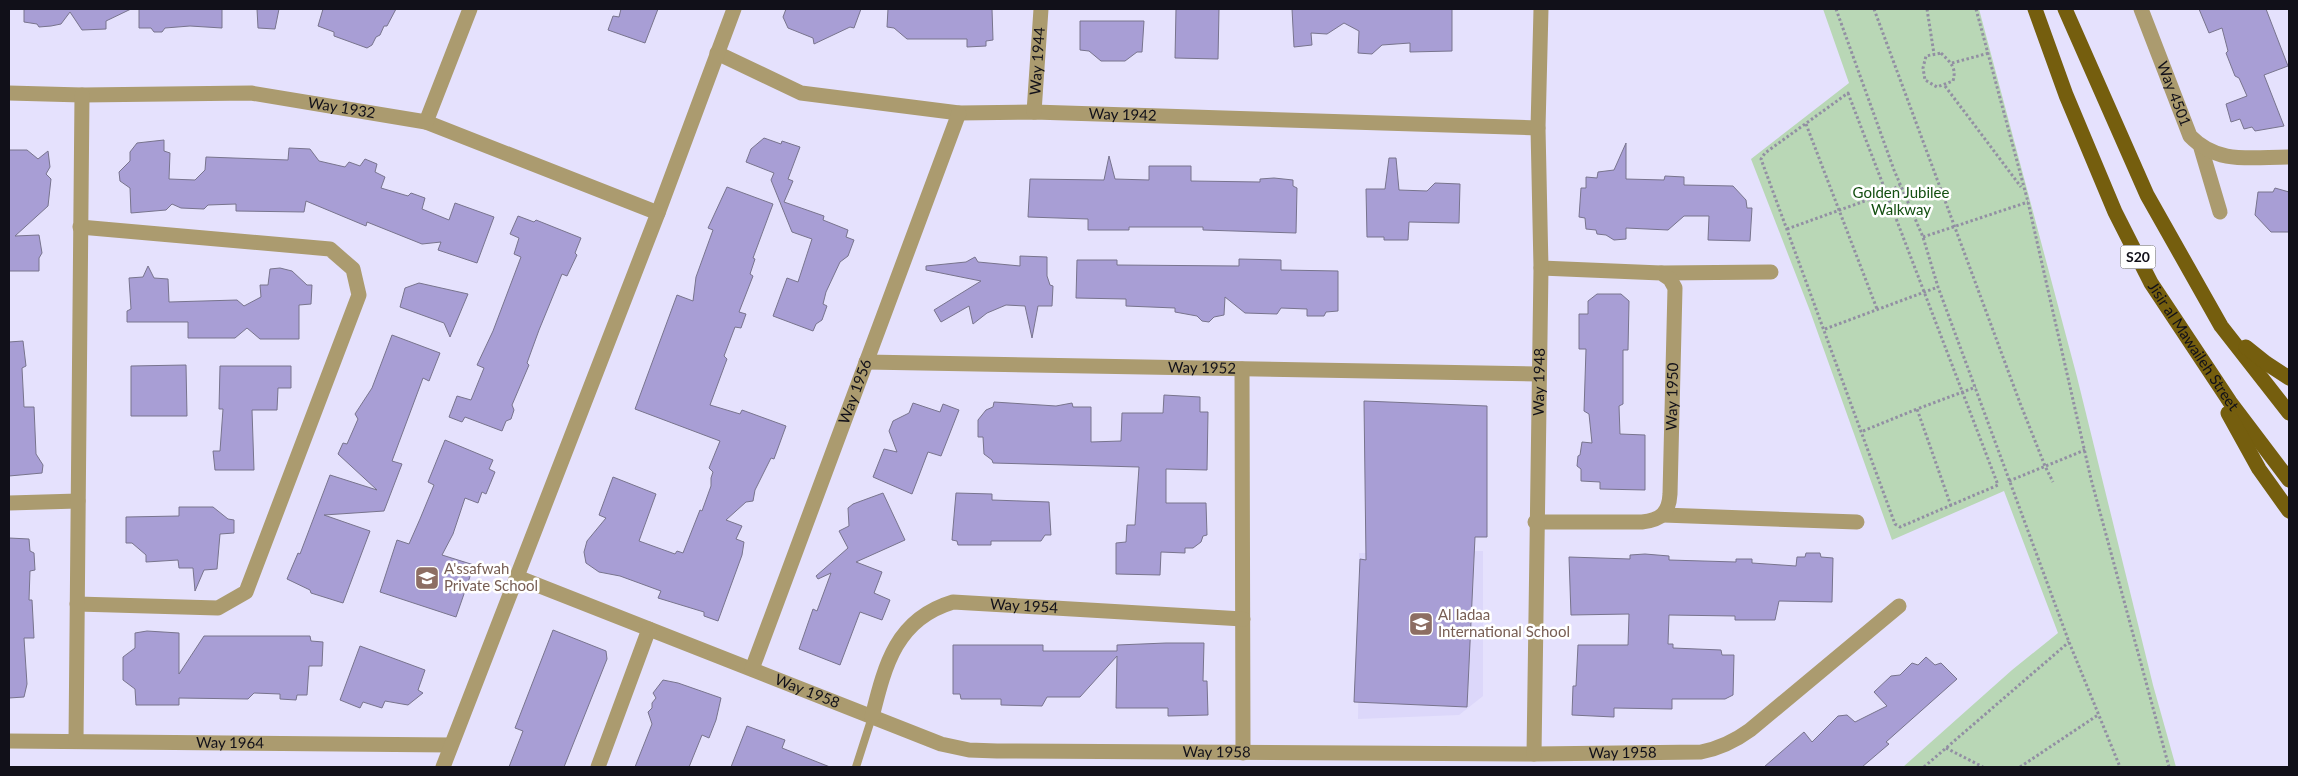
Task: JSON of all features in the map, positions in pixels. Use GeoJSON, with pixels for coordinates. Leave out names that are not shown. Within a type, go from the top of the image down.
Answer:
{"type":"FeatureCollection","features":[{"type":"Feature","properties":{"kind":"main road","name":"Jisir al Mawaileh Street"},"geometry":{"type":"LineString","coordinates":[[2035,9],[2066,95],[2116,212],[2151,283],[2230,402],[2289,480]]}},
{"type":"Feature","properties":{"kind":"main road","name":"S20"},"geometry":{"type":"LineString","coordinates":[[2065,9],[2147,195],[2221,326],[2289,413]]}},
{"type":"Feature","properties":{"kind":"main road"},"geometry":{"type":"LineString","coordinates":[[2221,326],[2266,363],[2289,378]]}},
{"type":"Feature","properties":{"kind":"main road"},"geometry":{"type":"LineString","coordinates":[[2185,335],[2259,469],[2289,511]]}},
{"type":"Feature","properties":{"kind":"street"},"geometry":{"type":"LineString","coordinates":[[426,122],[470,9]]}},
{"type":"Feature","properties":{"kind":"street"},"geometry":{"type":"LineString","coordinates":[[443,767],[658,213],[734,9]]}},
{"type":"Feature","properties":{"kind":"street","name":"Way 1944"},"geometry":{"type":"LineString","coordinates":[[1034,112],[1041,9]]}},
{"type":"Feature","properties":{"kind":"street","name":"Way 1948"},"geometry":{"type":"LineString","coordinates":[[1534,754],[1541,268],[1538,128],[1540,9]]}},
{"type":"Feature","properties":{"kind":"street","name":"Way 4501"},"geometry":{"type":"LineString","coordinates":[[2141,9],[2190,136],[2201,148],[2220,212]]}},
{"type":"Feature","properties":{"kind":"street","name":"Way 1942"},"geometry":{"type":"LineString","coordinates":[[717,53],[801,93],[959,113],[1034,112],[1538,128]]}},
{"type":"Feature","properties":{"kind":"street","name":"Way 1932"},"geometry":{"type":"LineString","coordinates":[[9,94],[251,93],[426,122],[658,213]]}},
{"type":"Feature","properties":{"kind":"street"},"geometry":{"type":"LineString","coordinates":[[76,742],[82,95]]}},
{"type":"Feature","properties":{"kind":"street","name":"Way 1956"},"geometry":{"type":"LineString","coordinates":[[752,669],[959,113]]}},
{"type":"Feature","properties":{"kind":"street"},"geometry":{"type":"LineString","coordinates":[[2201,148],[2216,156],[2289,157]]}},
{"type":"Feature","properties":{"kind":"street"},"geometry":{"type":"LineString","coordinates":[[77,604],[218,608],[246,592],[358,295],[353,269],[330,249],[80,227]]}},
{"type":"Feature","properties":{"kind":"street"},"geometry":{"type":"LineString","coordinates":[[1541,268],[1661,273],[1771,272]]}},
{"type":"Feature","properties":{"kind":"street","name":"Way 1950"},"geometry":{"type":"LineString","coordinates":[[1661,273],[1670,279],[1675,288],[1670,494],[1669,505],[1663,515]]}},
{"type":"Feature","properties":{"kind":"street","name":"Way 1952"},"geometry":{"type":"LineString","coordinates":[[866,362],[1538,374]]}},
{"type":"Feature","properties":{"kind":"street"},"geometry":{"type":"LineString","coordinates":[[1242,369],[1242,753]]}},
{"type":"Feature","properties":{"kind":"street"},"geometry":{"type":"LineString","coordinates":[[9,503],[78,501]]}},
{"type":"Feature","properties":{"kind":"street"},"geometry":{"type":"LineString","coordinates":[[1536,522],[1642,522],[1654,521],[1663,515],[1857,522]]}},
{"type":"Feature","properties":{"kind":"street","name":"Way 1958"},"geometry":{"type":"LineString","coordinates":[[517,577],[941,744],[969,750],[1534,754],[1684,753],[1719,748],[1736,740],[1750,730],[1899,606]]}},
{"type":"Feature","properties":{"kind":"street","name":"Way 1954"},"geometry":{"type":"LineString","coordinates":[[872,716],[882,679],[898,640],[909,626],[936,608],[953,602],[1243,619]]}},
{"type":"Feature","properties":{"kind":"street"},"geometry":{"type":"LineString","coordinates":[[598,767],[649,629]]}},
{"type":"Feature","properties":{"kind":"street","name":"Way 1964"},"geometry":{"type":"LineString","coordinates":[[9,741],[451,745]]}},
{"type":"Feature","properties":{"kind":"lane"},"geometry":{"type":"LineString","coordinates":[[856,767],[872,716]]}},
{"type":"Feature","properties":{"kind":"path"},"geometry":{"type":"LineString","coordinates":[[1836,9],[1900,185],[1923,237],[1938,287],[2009,481],[2042,563],[2069,642],[2120,767]]}},
{"type":"Feature","properties":{"kind":"path"},"geometry":{"type":"LineString","coordinates":[[1874,9],[2045,466],[2053,482]]}},
{"type":"Feature","properties":{"kind":"path"},"geometry":{"type":"LineString","coordinates":[[1927,9],[1934,54]]}},
{"type":"Feature","properties":{"kind":"path"},"geometry":{"type":"LineString","coordinates":[[1976,9],[2028,202],[2085,450],[2169,767]]}},
{"type":"Feature","properties":{"kind":"path"},"geometry":{"type":"LineString","coordinates":[[1941,52],[1952,63],[1956,72],[1953,81],[1945,86],[1937,87],[1925,80],[1923,68],[1926,56],[1941,52]]}},
{"type":"Feature","properties":{"kind":"path"},"geometry":{"type":"LineString","coordinates":[[1952,63],[1989,53]]}},
{"type":"Feature","properties":{"kind":"path"},"geometry":{"type":"LineString","coordinates":[[1945,86],[2024,190]]}},
{"type":"Feature","properties":{"kind":"path"},"geometry":{"type":"LineString","coordinates":[[1848,94],[1887,193],[1998,485],[1900,527],[1895,524],[1863,431],[1761,156],[1848,94]]}},
{"type":"Feature","properties":{"kind":"path"},"geometry":{"type":"LineString","coordinates":[[1806,124],[1877,309]]}},
{"type":"Feature","properties":{"kind":"path"},"geometry":{"type":"LineString","coordinates":[[1787,229],[1887,193],[1900,185]]}},
{"type":"Feature","properties":{"kind":"path"},"geometry":{"type":"LineString","coordinates":[[1923,237],[2028,202]]}},
{"type":"Feature","properties":{"kind":"path"},"geometry":{"type":"LineString","coordinates":[[1825,329],[1938,287]]}},
{"type":"Feature","properties":{"kind":"path"},"geometry":{"type":"LineString","coordinates":[[1863,431],[1976,387]]}},
{"type":"Feature","properties":{"kind":"path"},"geometry":{"type":"LineString","coordinates":[[1917,409],[1952,506]]}},
{"type":"Feature","properties":{"kind":"path"},"geometry":{"type":"LineString","coordinates":[[2009,481],[2085,450]]}},
{"type":"Feature","properties":{"kind":"path"},"geometry":{"type":"LineString","coordinates":[[1924,767],[2069,642]]}},
{"type":"Feature","properties":{"kind":"path"},"geometry":{"type":"LineString","coordinates":[[2020,767],[2098,715]]}},
{"type":"Feature","properties":{"kind":"path"},"geometry":{"type":"LineString","coordinates":[[1946,748],[1983,767]]}},
{"type":"Feature","properties":{"kind":"shaded area","name":"Al Iadaa International School"},"geometry":{"type":"Polygon","coordinates":[[[1483,551],[1483,696],[1459,715],[1358,719],[1359,553],[1483,551]]]}},
{"type":"Feature","properties":{"kind":"green space","name":"Golden Jubilee Walkway"},"geometry":{"type":"Polygon","coordinates":[[[1823,9],[1979,9],[2077,377],[2153,685],[2176,767],[1903,767],[2012,670],[2058,633],[2004,491],[1892,540],[1810,311],[1751,159],[1849,83],[1823,9]]]}},
{"type":"Feature","properties":{"kind":"building"},"geometry":{"type":"Polygon","coordinates":[[[24,9],[131,9],[106,21],[106,29],[82,30],[70,12],[61,24],[39,27],[37,24],[24,22],[24,9]]]}},
{"type":"Feature","properties":{"kind":"building"},"geometry":{"type":"Polygon","coordinates":[[[139,9],[222,9],[222,28],[190,26],[165,28],[162,32],[154,32],[151,28],[139,28],[139,9]]]}},
{"type":"Feature","properties":{"kind":"building"},"geometry":{"type":"Polygon","coordinates":[[[257,9],[279,9],[275,29],[258,28],[257,9]]]}},
{"type":"Feature","properties":{"kind":"building"},"geometry":{"type":"Polygon","coordinates":[[[323,9],[396,9],[387,26],[384,26],[380,35],[367,48],[334,36],[334,32],[318,26],[323,9]]]}},
{"type":"Feature","properties":{"kind":"building"},"geometry":{"type":"Polygon","coordinates":[[[621,9],[658,9],[645,43],[608,30],[613,16],[619,17],[621,9]]]}},
{"type":"Feature","properties":{"kind":"building"},"geometry":{"type":"Polygon","coordinates":[[[786,9],[861,9],[854,28],[850,27],[814,44],[813,38],[788,28],[783,17],[786,9]]]}},
{"type":"Feature","properties":{"kind":"building"},"geometry":{"type":"Polygon","coordinates":[[[888,9],[992,9],[993,40],[986,41],[986,46],[967,47],[967,39],[907,39],[894,28],[887,27],[888,9]]]}},
{"type":"Feature","properties":{"kind":"building"},"geometry":{"type":"Polygon","coordinates":[[[1176,9],[1219,9],[1218,59],[1175,58],[1176,9]]]}},
{"type":"Feature","properties":{"kind":"building"},"geometry":{"type":"Polygon","coordinates":[[[1292,9],[1452,9],[1452,51],[1410,52],[1410,43],[1382,45],[1372,54],[1358,53],[1359,31],[1344,23],[1327,34],[1311,33],[1312,45],[1294,47],[1292,9]]]}},
{"type":"Feature","properties":{"kind":"building"},"geometry":{"type":"Polygon","coordinates":[[[2199,9],[2266,9],[2288,66],[2264,75],[2284,126],[2255,131],[2252,127],[2244,129],[2240,119],[2231,122],[2226,104],[2247,96],[2239,78],[2235,76],[2226,53],[2228,51],[2222,28],[2209,33],[2199,9]]]}},
{"type":"Feature","properties":{"kind":"building"},"geometry":{"type":"Polygon","coordinates":[[[1080,21],[1144,21],[1142,52],[1137,52],[1125,61],[1101,61],[1089,51],[1080,50],[1080,21]]]}},
{"type":"Feature","properties":{"kind":"building"},"geometry":{"type":"Polygon","coordinates":[[[764,138],[781,144],[782,141],[800,147],[788,179],[793,181],[784,202],[824,216],[823,220],[848,230],[846,237],[854,240],[848,256],[840,262],[826,292],[823,304],[827,306],[822,320],[816,324],[813,331],[773,316],[787,278],[798,282],[812,239],[792,232],[771,180],[774,173],[746,162],[751,149],[764,138]]]}},
{"type":"Feature","properties":{"kind":"building"},"geometry":{"type":"Polygon","coordinates":[[[164,140],[164,151],[170,153],[169,179],[195,180],[205,170],[206,157],[288,160],[289,148],[310,149],[319,161],[345,167],[349,162],[360,166],[365,159],[377,164],[375,172],[385,177],[381,188],[408,196],[411,193],[425,198],[422,209],[449,220],[455,203],[494,217],[477,263],[438,250],[441,242],[422,244],[367,222],[366,226],[306,201],[304,212],[236,211],[236,204],[208,205],[204,209],[181,208],[172,204],[166,210],[131,213],[130,188],[120,181],[119,172],[130,161],[130,152],[137,143],[164,140]]]}},
{"type":"Feature","properties":{"kind":"building"},"geometry":{"type":"Polygon","coordinates":[[[1626,143],[1626,179],[1664,180],[1665,176],[1684,177],[1684,185],[1733,186],[1746,200],[1747,208],[1752,208],[1750,241],[1708,240],[1709,216],[1684,216],[1668,230],[1626,228],[1626,239],[1614,240],[1606,235],[1597,234],[1596,230],[1586,229],[1585,218],[1579,217],[1581,188],[1586,188],[1586,177],[1597,178],[1598,172],[1614,170],[1626,143]]]}},
{"type":"Feature","properties":{"kind":"building"},"geometry":{"type":"Polygon","coordinates":[[[9,150],[27,150],[38,159],[48,151],[50,167],[46,174],[51,179],[48,206],[15,236],[39,235],[42,253],[39,258],[39,271],[9,271],[9,150]]]}},
{"type":"Feature","properties":{"kind":"building"},"geometry":{"type":"Polygon","coordinates":[[[1109,156],[1115,179],[1149,180],[1149,166],[1191,166],[1191,181],[1260,182],[1260,179],[1274,178],[1293,180],[1293,186],[1297,188],[1296,233],[1203,230],[1203,227],[1129,227],[1129,230],[1088,230],[1088,219],[1028,217],[1030,179],[1104,180],[1109,156]]]}},
{"type":"Feature","properties":{"kind":"building"},"geometry":{"type":"Polygon","coordinates":[[[1389,158],[1396,158],[1399,190],[1427,191],[1435,183],[1460,184],[1459,223],[1409,222],[1408,240],[1384,240],[1384,237],[1367,237],[1366,189],[1385,189],[1389,158]]]}},
{"type":"Feature","properties":{"kind":"building"},"geometry":{"type":"Polygon","coordinates":[[[727,187],[773,204],[753,258],[755,259],[750,274],[753,276],[739,312],[746,314],[741,328],[735,327],[724,356],[727,359],[710,405],[740,414],[742,410],[786,426],[774,459],[771,458],[755,490],[753,501],[746,502],[726,520],[742,526],[736,539],[744,542],[742,555],[718,621],[704,616],[704,612],[658,598],[661,591],[620,576],[599,572],[586,563],[584,552],[587,541],[606,518],[599,515],[613,477],[656,494],[639,541],[675,554],[677,551],[683,553],[700,510],[702,511],[711,486],[713,472],[709,468],[720,441],[635,409],[677,295],[693,301],[696,277],[713,230],[708,228],[727,187]]]}},
{"type":"Feature","properties":{"kind":"building"},"geometry":{"type":"Polygon","coordinates":[[[2275,188],[2289,192],[2289,232],[2271,232],[2255,215],[2258,192],[2273,192],[2275,188]]]}},
{"type":"Feature","properties":{"kind":"building"},"geometry":{"type":"Polygon","coordinates":[[[518,216],[534,222],[536,220],[581,238],[575,253],[577,255],[567,276],[562,274],[539,330],[527,363],[529,365],[512,405],[514,410],[511,419],[506,421],[502,431],[465,417],[462,422],[449,417],[457,396],[471,400],[484,368],[477,365],[493,331],[521,257],[514,254],[519,238],[510,234],[518,216]]]}},
{"type":"Feature","properties":{"kind":"building"},"geometry":{"type":"Polygon","coordinates":[[[1020,256],[1047,257],[1047,276],[1050,285],[1053,286],[1052,306],[1038,306],[1032,338],[1025,306],[1006,305],[987,313],[973,324],[969,306],[941,322],[934,310],[981,281],[926,270],[926,266],[966,262],[975,257],[978,262],[1020,266],[1020,256]]]}},
{"type":"Feature","properties":{"kind":"building"},"geometry":{"type":"Polygon","coordinates":[[[1239,259],[1281,260],[1281,270],[1338,271],[1338,311],[1326,312],[1324,316],[1307,316],[1307,309],[1281,308],[1277,314],[1245,313],[1225,297],[1224,315],[1214,317],[1209,322],[1202,321],[1197,316],[1175,312],[1175,308],[1126,306],[1126,299],[1076,298],[1077,260],[1117,260],[1117,265],[1239,266],[1239,259]]]}},
{"type":"Feature","properties":{"kind":"building"},"geometry":{"type":"Polygon","coordinates":[[[148,266],[154,278],[168,279],[169,302],[237,300],[244,306],[261,297],[260,285],[268,285],[270,269],[280,268],[292,271],[307,285],[312,285],[311,304],[299,305],[299,339],[260,339],[247,328],[235,338],[188,338],[188,322],[127,322],[127,311],[131,309],[129,278],[143,277],[148,266]]]}},
{"type":"Feature","properties":{"kind":"building"},"geometry":{"type":"Polygon","coordinates":[[[419,283],[468,294],[450,337],[444,323],[400,307],[405,288],[419,283]]]}},
{"type":"Feature","properties":{"kind":"building"},"geometry":{"type":"Polygon","coordinates":[[[1597,294],[1621,294],[1629,301],[1628,350],[1623,350],[1623,404],[1619,406],[1620,434],[1645,435],[1645,490],[1600,489],[1600,482],[1581,481],[1581,469],[1577,466],[1582,442],[1592,443],[1589,414],[1584,411],[1586,349],[1579,349],[1579,314],[1588,314],[1588,301],[1597,294]]]}},
{"type":"Feature","properties":{"kind":"building"},"geometry":{"type":"Polygon","coordinates":[[[392,335],[440,353],[429,381],[423,378],[392,461],[402,464],[384,511],[324,515],[370,531],[343,603],[311,593],[310,590],[287,579],[298,553],[300,554],[330,475],[377,490],[338,454],[343,443],[347,444],[358,419],[355,414],[372,388],[392,335]]]}},
{"type":"Feature","properties":{"kind":"building"},"geometry":{"type":"Polygon","coordinates":[[[23,341],[26,366],[22,368],[24,407],[34,407],[36,454],[43,465],[42,473],[9,476],[9,342],[23,341]]]}},
{"type":"Feature","properties":{"kind":"building"},"geometry":{"type":"Polygon","coordinates":[[[186,365],[187,416],[131,416],[131,366],[186,365]]]}},
{"type":"Feature","properties":{"kind":"building"},"geometry":{"type":"Polygon","coordinates":[[[220,366],[291,366],[291,388],[278,388],[277,410],[252,410],[254,470],[215,470],[213,451],[220,451],[223,409],[219,409],[220,366]]]}},
{"type":"Feature","properties":{"kind":"building"},"geometry":{"type":"Polygon","coordinates":[[[1164,395],[1200,397],[1200,412],[1208,412],[1207,470],[1166,469],[1166,503],[1206,503],[1207,535],[1203,536],[1201,542],[1193,548],[1185,548],[1185,553],[1161,552],[1160,575],[1116,574],[1116,543],[1126,542],[1127,525],[1135,525],[1139,467],[993,463],[984,454],[983,437],[978,437],[978,420],[986,410],[993,407],[994,402],[1056,406],[1072,403],[1073,407],[1091,407],[1091,442],[1121,441],[1122,413],[1163,413],[1164,395]]]}},
{"type":"Feature","properties":{"kind":"building"},"geometry":{"type":"Polygon","coordinates":[[[1364,401],[1487,406],[1487,537],[1475,537],[1467,707],[1354,702],[1360,559],[1366,560],[1364,401]]]}},
{"type":"Feature","properties":{"kind":"building"},"geometry":{"type":"Polygon","coordinates":[[[913,403],[940,412],[943,404],[959,410],[941,456],[928,452],[912,494],[873,477],[884,449],[897,452],[889,431],[893,421],[909,413],[913,403]]]}},
{"type":"Feature","properties":{"kind":"building"},"geometry":{"type":"Polygon","coordinates":[[[445,440],[493,460],[489,469],[495,472],[486,494],[482,492],[478,503],[465,498],[453,534],[442,555],[474,565],[456,617],[380,592],[397,540],[409,544],[420,519],[434,485],[428,482],[445,440]]]}},
{"type":"Feature","properties":{"kind":"building"},"geometry":{"type":"Polygon","coordinates":[[[883,493],[905,540],[856,562],[882,572],[874,593],[890,600],[882,620],[860,612],[840,665],[799,649],[813,609],[817,611],[831,573],[818,579],[816,576],[848,548],[839,531],[849,526],[848,508],[853,504],[883,493]]]}},
{"type":"Feature","properties":{"kind":"building"},"geometry":{"type":"Polygon","coordinates":[[[956,493],[992,494],[992,500],[1049,502],[1051,535],[1045,535],[1041,541],[991,541],[991,545],[958,545],[957,541],[952,540],[956,493]]]}},
{"type":"Feature","properties":{"kind":"building"},"geometry":{"type":"Polygon","coordinates":[[[179,507],[213,507],[228,519],[234,520],[234,533],[220,534],[217,569],[204,570],[195,591],[193,568],[179,568],[178,560],[146,562],[146,555],[132,543],[126,543],[126,517],[179,516],[179,507]]]}},
{"type":"Feature","properties":{"kind":"building"},"geometry":{"type":"Polygon","coordinates":[[[9,538],[29,539],[30,551],[34,553],[35,570],[30,571],[29,600],[32,600],[34,638],[24,638],[27,684],[24,697],[9,698],[9,538]]]}},
{"type":"Feature","properties":{"kind":"building"},"geometry":{"type":"Polygon","coordinates":[[[1806,553],[1820,553],[1821,557],[1833,558],[1832,602],[1779,601],[1775,620],[1735,620],[1735,616],[1669,615],[1668,644],[1673,644],[1673,648],[1721,650],[1722,655],[1734,655],[1733,695],[1725,699],[1672,699],[1672,709],[1614,708],[1614,717],[1572,715],[1573,686],[1576,686],[1578,645],[1628,645],[1629,614],[1571,615],[1569,557],[1630,559],[1630,555],[1645,554],[1669,556],[1669,560],[1736,562],[1736,559],[1752,559],[1752,563],[1796,566],[1797,557],[1805,557],[1806,553]]]}},
{"type":"Feature","properties":{"kind":"building"},"geometry":{"type":"Polygon","coordinates":[[[553,630],[606,651],[607,659],[564,767],[509,767],[523,731],[515,728],[553,630]]]}},
{"type":"Feature","properties":{"kind":"building"},"geometry":{"type":"Polygon","coordinates":[[[147,631],[179,633],[179,674],[204,636],[310,636],[311,641],[323,642],[322,666],[309,666],[307,695],[297,695],[296,700],[280,699],[280,694],[254,693],[248,699],[179,698],[179,705],[136,705],[135,689],[123,680],[123,657],[135,648],[135,633],[147,631]]]}},
{"type":"Feature","properties":{"kind":"building"},"geometry":{"type":"Polygon","coordinates":[[[1204,643],[1203,681],[1207,681],[1208,715],[1168,716],[1168,708],[1116,708],[1117,656],[1080,697],[1047,697],[1042,706],[1001,705],[1001,699],[961,699],[960,694],[953,694],[953,645],[1043,645],[1043,651],[1117,651],[1117,645],[1204,643]]]}},
{"type":"Feature","properties":{"kind":"building"},"geometry":{"type":"Polygon","coordinates":[[[360,646],[425,670],[418,690],[423,693],[408,705],[385,701],[382,708],[363,702],[360,708],[340,700],[360,646]]]}},
{"type":"Feature","properties":{"kind":"building"},"geometry":{"type":"Polygon","coordinates":[[[1926,657],[1935,665],[1941,663],[1957,679],[1886,742],[1889,744],[1862,767],[1764,767],[1804,732],[1812,742],[1838,716],[1847,715],[1855,722],[1887,706],[1874,692],[1891,676],[1900,675],[1912,663],[1918,665],[1926,657]]]}},
{"type":"Feature","properties":{"kind":"building"},"geometry":{"type":"Polygon","coordinates":[[[663,680],[678,683],[721,698],[716,720],[709,738],[702,735],[689,767],[635,767],[652,724],[648,712],[656,698],[653,693],[663,680]]]}},
{"type":"Feature","properties":{"kind":"building"},"geometry":{"type":"Polygon","coordinates":[[[747,726],[785,740],[782,748],[830,767],[731,767],[747,726]]]}},
{"type":"Feature","properties":{"kind":"place","name":"A'ssafwah Private School"},"geometry":{"type":"Point","coordinates":[427,578]}},
{"type":"Feature","properties":{"kind":"place","name":"Al Iadaa International School"},"geometry":{"type":"Point","coordinates":[1421,624]}}]}
